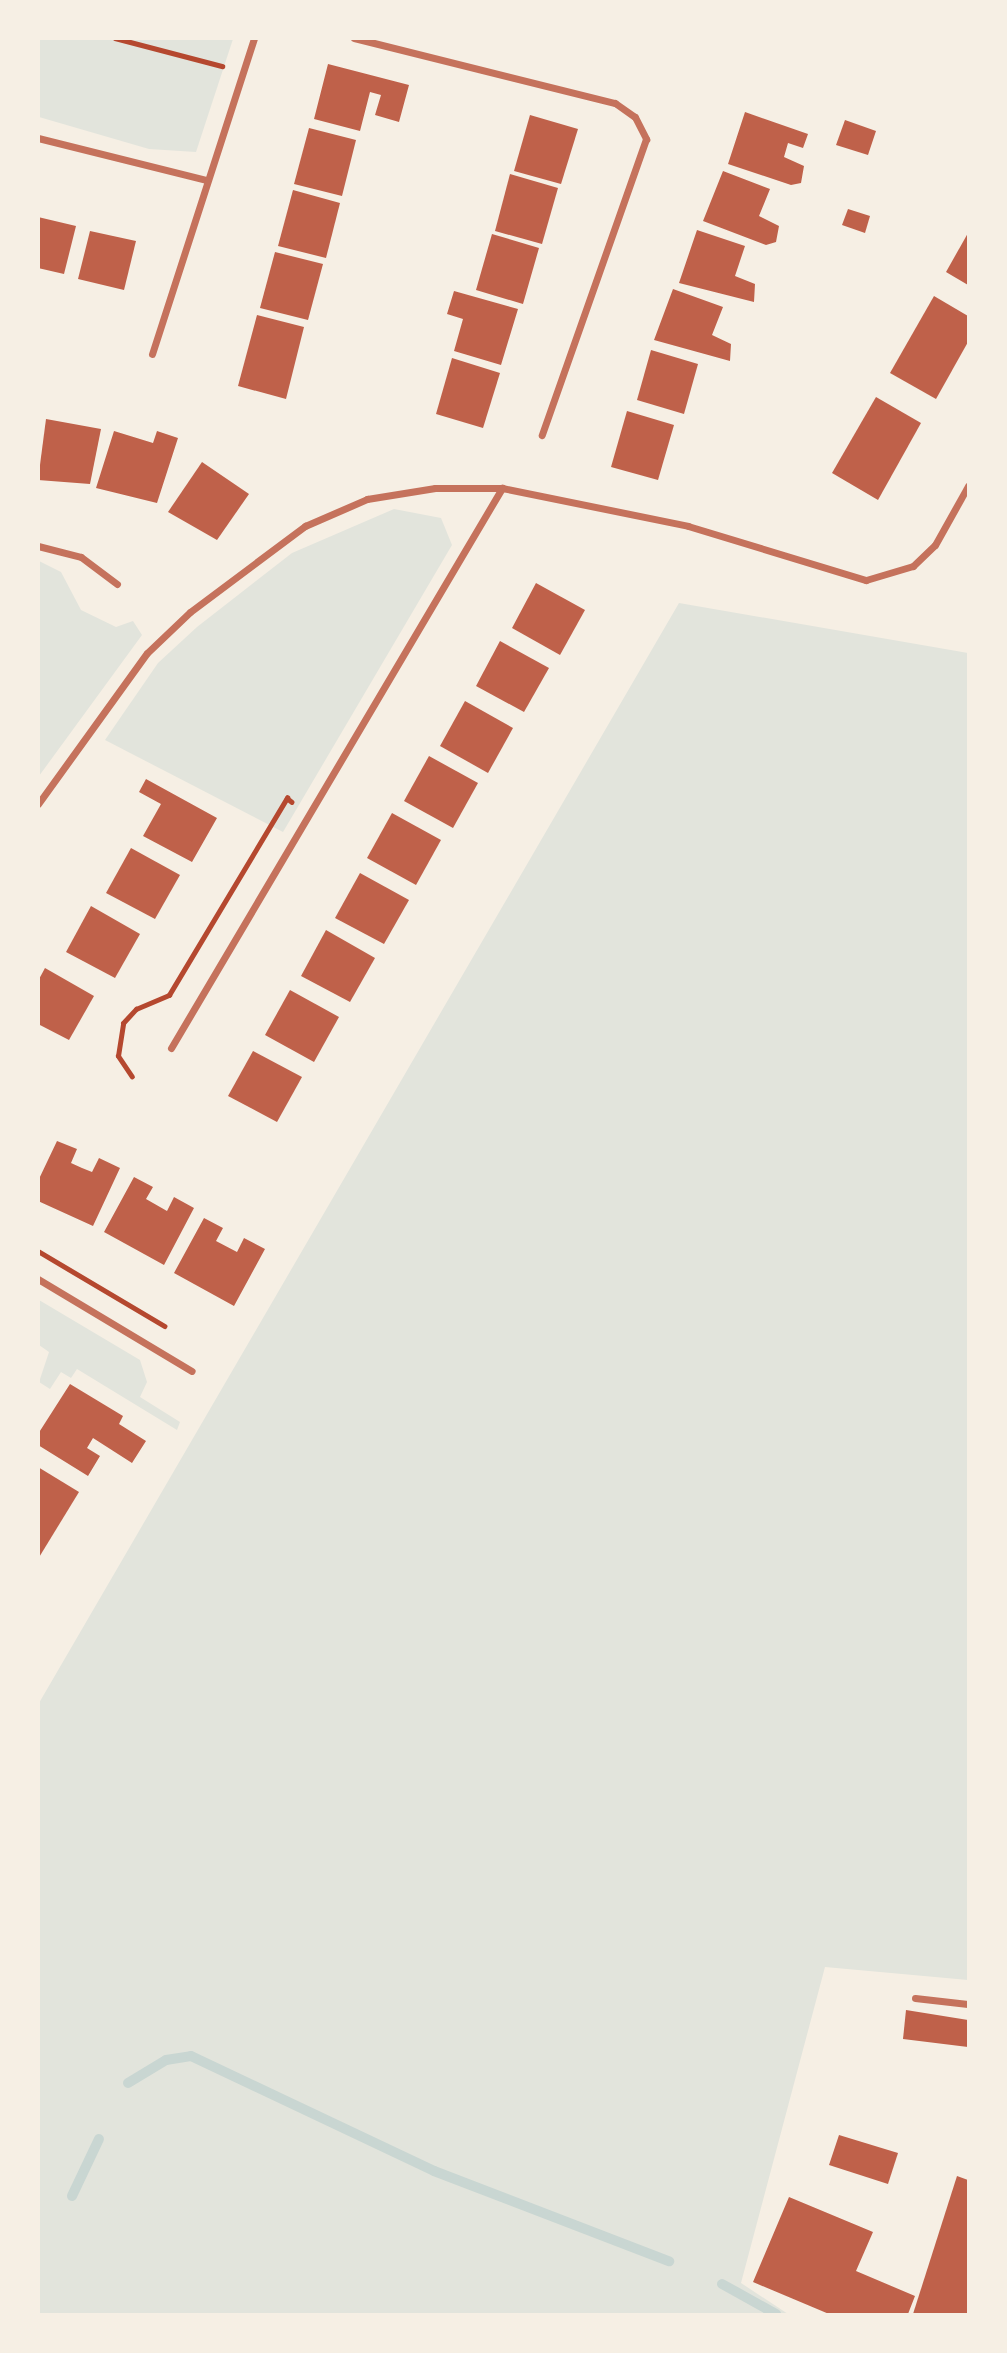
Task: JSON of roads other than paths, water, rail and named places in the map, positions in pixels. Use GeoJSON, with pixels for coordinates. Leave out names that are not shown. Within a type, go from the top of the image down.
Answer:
{"type":"FeatureCollection","features":[{"type":"Feature","properties":{"kind":"street"},"geometry":{"type":"LineString","coordinates":[[152,354],[254,38]]}},
{"type":"Feature","properties":{"kind":"street"},"geometry":{"type":"LineString","coordinates":[[354,38],[615,103],[635,117],[646,139],[542,435]]}},
{"type":"Feature","properties":{"kind":"street"},"geometry":{"type":"LineString","coordinates":[[38,138],[207,180]]}},
{"type":"Feature","properties":{"kind":"street"},"geometry":{"type":"LineString","coordinates":[[38,804],[147,653],[251,562],[305,526],[367,499],[435,488],[502,488],[688,526],[866,580],[913,566],[935,545],[968,486]]}},
{"type":"Feature","properties":{"kind":"street"},"geometry":{"type":"LineString","coordinates":[[171,1048],[502,488]]}},
{"type":"Feature","properties":{"kind":"street"},"geometry":{"type":"LineString","coordinates":[[38,546],[81,558],[117,584]]}},
{"type":"Feature","properties":{"kind":"street"},"geometry":{"type":"LineString","coordinates":[[38,1279],[192,1371]]}},
{"type":"Feature","properties":{"kind":"street"},"geometry":{"type":"LineString","coordinates":[[915,1998],[968,2004]]}},
{"type":"Feature","properties":{"kind":"waterway"},"geometry":{"type":"LineString","coordinates":[[128,2083],[166,2060],[191,2056],[434,2171],[669,2261]]}},
{"type":"Feature","properties":{"kind":"waterway"},"geometry":{"type":"LineString","coordinates":[[72,2196],[99,2139]]}},
{"type":"Feature","properties":{"kind":"waterway"},"geometry":{"type":"LineString","coordinates":[[722,2284],[776,2314]]}}]}
